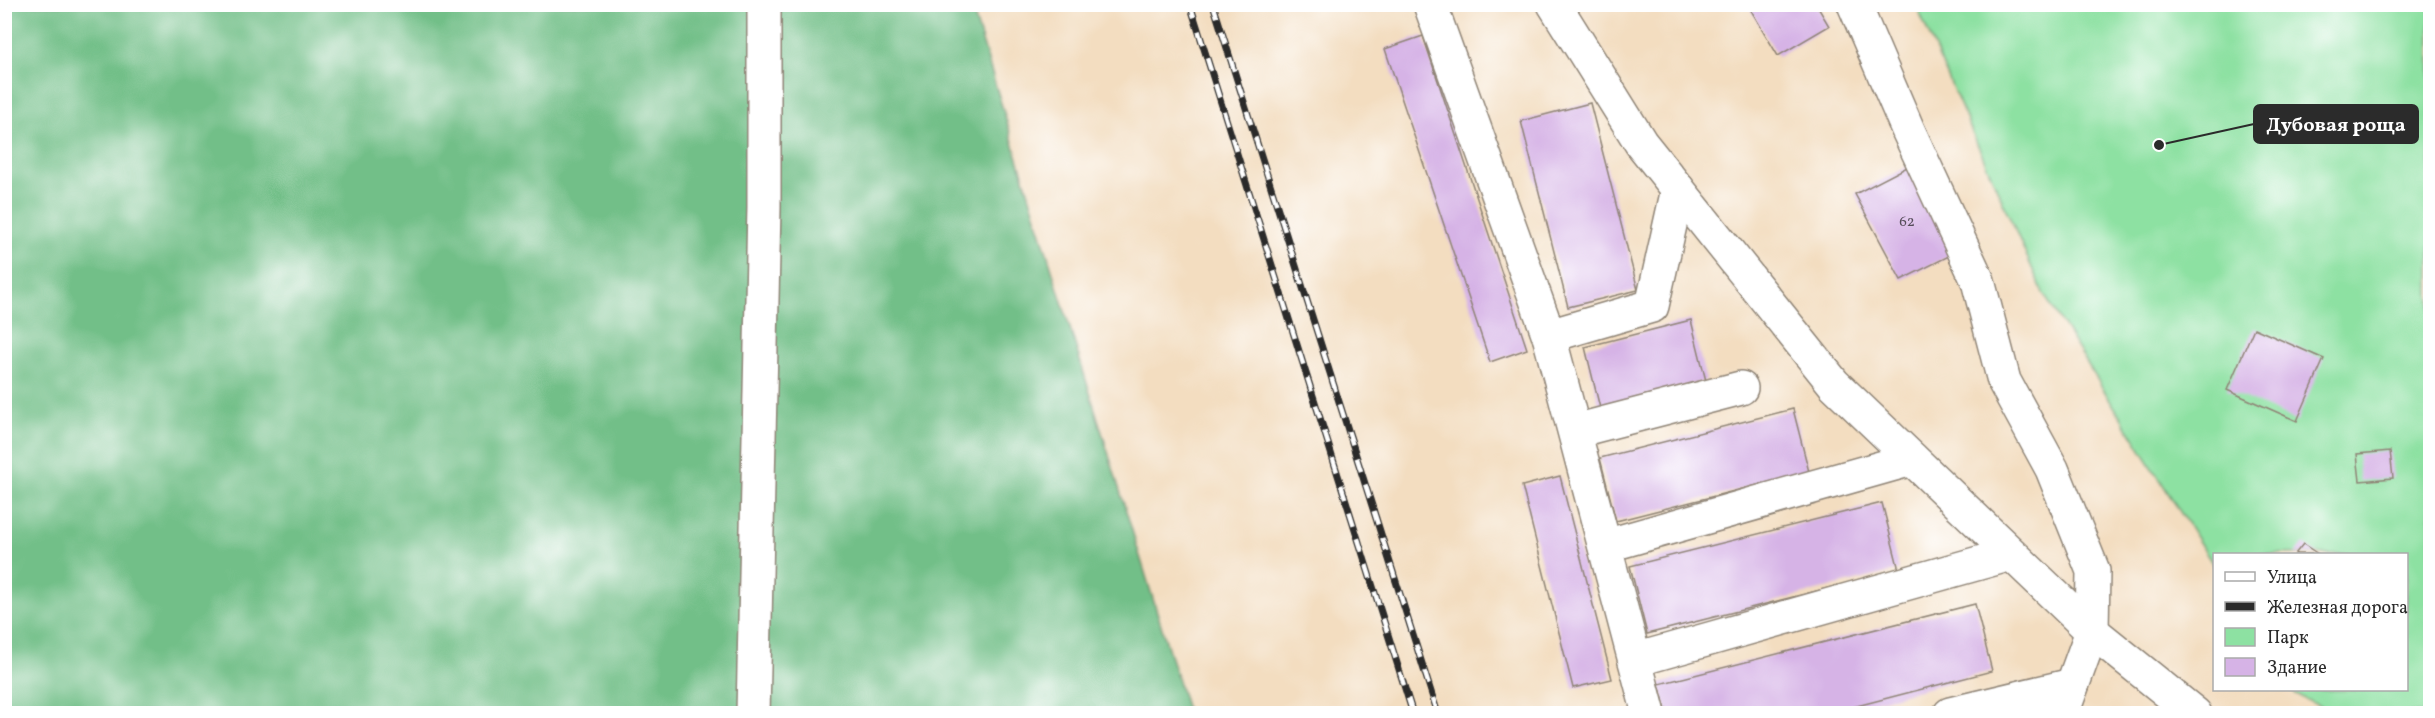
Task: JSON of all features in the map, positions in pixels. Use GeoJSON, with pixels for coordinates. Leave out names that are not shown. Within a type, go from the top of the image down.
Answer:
{"type":"FeatureCollection","features":[{"type":"Feature","properties":{"kind":"street"},"geometry":{"type":"LineString","coordinates":[[753,714],[764,207],[764,4]]}},
{"type":"Feature","properties":{"kind":"street"},"geometry":{"type":"LineString","coordinates":[[1430,4],[1550,336],[1649,714]]}},
{"type":"Feature","properties":{"kind":"street"},"geometry":{"type":"LineString","coordinates":[[1554,4],[1641,143],[1834,384],[2092,631],[2195,714]]}},
{"type":"Feature","properties":{"kind":"street"},"geometry":{"type":"LineString","coordinates":[[1854,4],[1908,130],[1978,281],[2004,381],[2052,469],[2093,571],[2092,631],[2067,699],[1950,714]]}},
{"type":"Feature","properties":{"kind":"street"},"geometry":{"type":"LineString","coordinates":[[1550,336],[1652,306],[1678,189]]}},
{"type":"Feature","properties":{"kind":"street"},"geometry":{"type":"LineString","coordinates":[[1575,431],[1741,388]]}},
{"type":"Feature","properties":{"kind":"street"},"geometry":{"type":"LineString","coordinates":[[1605,546],[1912,459]]}},
{"type":"Feature","properties":{"kind":"street"},"geometry":{"type":"LineString","coordinates":[[1635,660],[2011,554]]}},
{"type":"Feature","properties":{"kind":"green space"},"geometry":{"type":"Polygon","coordinates":[[[4,5],[971,5],[1188,713],[5,713],[4,5]]]}},
{"type":"Feature","properties":{"kind":"green space"},"geometry":{"type":"Polygon","coordinates":[[[1916,5],[2430,5],[2430,713],[2334,713],[2296,695],[2293,691],[2408,691],[2408,553],[2213,553],[2213,564],[2043,293],[1916,5]]]}},
{"type":"Feature","properties":{"kind":"building"},"geometry":{"type":"Polygon","coordinates":[[[1754,4],[1816,4],[1829,26],[1778,56],[1749,7],[1754,4]]]}},
{"type":"Feature","properties":{"kind":"building"},"geometry":{"type":"Polygon","coordinates":[[[1423,36],[1527,349],[1490,362],[1385,49],[1423,36]]]}},
{"type":"Feature","properties":{"kind":"building"},"geometry":{"type":"Polygon","coordinates":[[[1590,103],[1638,290],[1568,307],[1521,121],[1590,103]]]}},
{"type":"Feature","properties":{"kind":"building"},"geometry":{"type":"Polygon","coordinates":[[[1913,164],[1959,251],[1901,280],[1855,194],[1913,164]]]}},
{"type":"Feature","properties":{"kind":"building"},"geometry":{"type":"Polygon","coordinates":[[[1691,320],[1706,381],[1600,408],[1585,347],[1691,320]]]}},
{"type":"Feature","properties":{"kind":"building"},"geometry":{"type":"Polygon","coordinates":[[[2254,328],[2324,359],[2297,421],[2227,390],[2254,328]]]}},
{"type":"Feature","properties":{"kind":"building"},"geometry":{"type":"Polygon","coordinates":[[[1793,409],[1809,472],[1616,521],[1600,458],[1793,409]]]}},
{"type":"Feature","properties":{"kind":"building"},"geometry":{"type":"Polygon","coordinates":[[[2390,451],[2393,478],[2360,481],[2357,454],[2390,451]]]}},
{"type":"Feature","properties":{"kind":"building"},"geometry":{"type":"Polygon","coordinates":[[[1560,476],[1612,679],[1573,688],[1522,486],[1560,476]]]}},
{"type":"Feature","properties":{"kind":"building"},"geometry":{"type":"Polygon","coordinates":[[[1882,503],[1899,570],[1647,634],[1630,566],[1882,503]]]}},
{"type":"Feature","properties":{"kind":"building"},"geometry":{"type":"Polygon","coordinates":[[[2303,544],[2316,553],[2296,553],[2303,544]]]}},
{"type":"Feature","properties":{"kind":"building"},"geometry":{"type":"Polygon","coordinates":[[[1975,604],[1992,671],[1826,714],[1667,714],[1659,684],[1975,604]]]}},
{"type":"Feature","properties":{"kind":"railway"},"geometry":{"type":"LineString","coordinates":[[1190,4],[1413,714]]}},
{"type":"Feature","properties":{"kind":"railway"},"geometry":{"type":"LineString","coordinates":[[1213,4],[1438,714]]}},
{"type":"Feature","properties":{"kind":"place","name":"Дубовая роща"},"geometry":{"type":"Point","coordinates":[2159,145]}}]}
